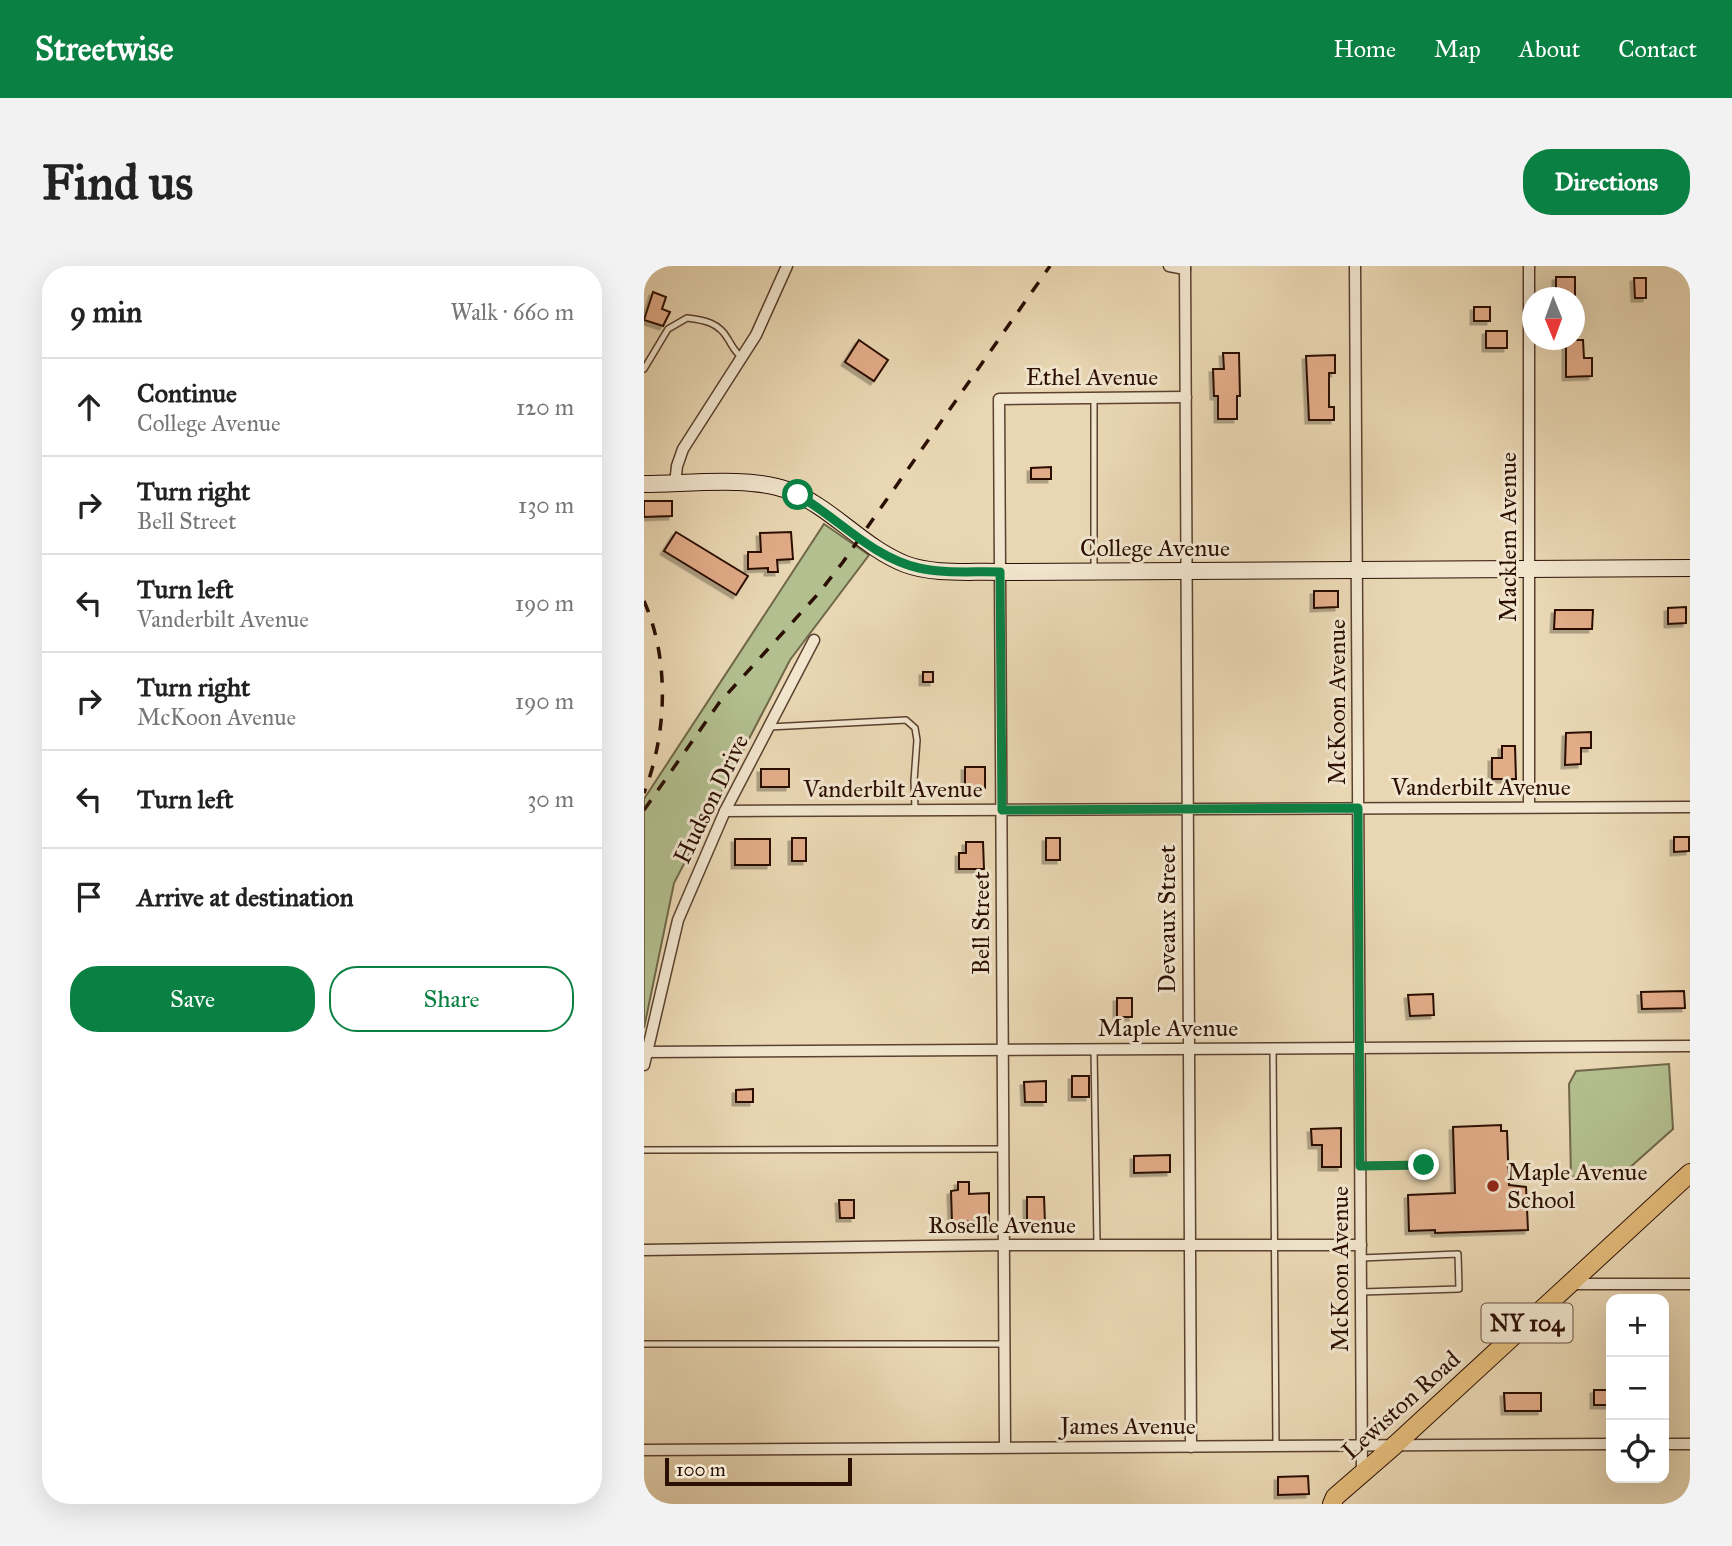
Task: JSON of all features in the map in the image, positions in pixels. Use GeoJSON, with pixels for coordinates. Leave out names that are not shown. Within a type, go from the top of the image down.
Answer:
{"type":"FeatureCollection","features":[{"type":"Feature","properties":{"kind":"main road","name":"College Avenue"},"geometry":{"type":"LineString","coordinates":[[644,484],[743,483],[777,487],[805,499],[876,549],[906,564],[927,570],[1000,572],[1690,568]]}},
{"type":"Feature","properties":{"kind":"main road","name":"Lewiston Road"},"geometry":{"type":"LineString","coordinates":[[1332,1504],[1335,1497],[1395,1446],[1690,1173]]}},
{"type":"Feature","properties":{"kind":"street"},"geometry":{"type":"LineString","coordinates":[[675,484],[683,449],[757,335],[787,266]]}},
{"type":"Feature","properties":{"kind":"street"},"geometry":{"type":"LineString","coordinates":[[1169,266],[1185,267]]}},
{"type":"Feature","properties":{"kind":"street","name":"McKoon Avenue"},"geometry":{"type":"LineString","coordinates":[[1355,266],[1362,1473]]}},
{"type":"Feature","properties":{"kind":"street","name":"Macklem Avenue"},"geometry":{"type":"LineString","coordinates":[[1528,266],[1529,807]]}},
{"type":"Feature","properties":{"kind":"street","name":"Deveaux Street"},"geometry":{"type":"LineString","coordinates":[[1185,267],[1191,1447]]}},
{"type":"Feature","properties":{"kind":"street","name":"Ethel Avenue"},"geometry":{"type":"LineString","coordinates":[[999,399],[1186,397]]}},
{"type":"Feature","properties":{"kind":"street","name":"Bell Street"},"geometry":{"type":"LineString","coordinates":[[999,399],[1005,1447]]}},
{"type":"Feature","properties":{"kind":"street","name":"Hudson Drive"},"geometry":{"type":"LineString","coordinates":[[644,1065],[678,920],[725,811],[814,640]]}},
{"type":"Feature","properties":{"kind":"street","name":"Vanderbilt Avenue"},"geometry":{"type":"LineString","coordinates":[[725,811],[1690,807]]}},
{"type":"Feature","properties":{"kind":"street","name":"Maple Avenue"},"geometry":{"type":"LineString","coordinates":[[646,1052],[1690,1046]]}},
{"type":"Feature","properties":{"kind":"street","name":"Roselle Avenue"},"geometry":{"type":"LineString","coordinates":[[644,1250],[1004,1245],[1361,1245]]}},
{"type":"Feature","properties":{"kind":"street"},"geometry":{"type":"LineString","coordinates":[[1569,1284],[1690,1283]]}},
{"type":"Feature","properties":{"kind":"street","name":"James Avenue"},"geometry":{"type":"LineString","coordinates":[[644,1450],[1606,1444]]}},
{"type":"Feature","properties":{"kind":"street"},"geometry":{"type":"LineString","coordinates":[[1669,1444],[1690,1444]]}},
{"type":"Feature","properties":{"kind":"lane"},"geometry":{"type":"LineString","coordinates":[[644,369],[668,329],[687,318],[719,327],[736,353],[743,358]]}},
{"type":"Feature","properties":{"kind":"lane"},"geometry":{"type":"LineString","coordinates":[[1094,398],[1094,571]]}},
{"type":"Feature","properties":{"kind":"lane"},"geometry":{"type":"LineString","coordinates":[[769,727],[906,720],[915,729],[917,740],[914,781],[916,810]]}},
{"type":"Feature","properties":{"kind":"lane"},"geometry":{"type":"LineString","coordinates":[[1273,1048],[1276,1446]]}},
{"type":"Feature","properties":{"kind":"lane"},"geometry":{"type":"LineString","coordinates":[[1094,1049],[1097,1245]]}},
{"type":"Feature","properties":{"kind":"lane"},"geometry":{"type":"LineString","coordinates":[[644,1150],[1003,1149]]}},
{"type":"Feature","properties":{"kind":"lane"},"geometry":{"type":"LineString","coordinates":[[1360,1166],[1424,1165]]}},
{"type":"Feature","properties":{"kind":"lane"},"geometry":{"type":"LineString","coordinates":[[1361,1258],[1458,1254],[1459,1289],[1361,1292]]}},
{"type":"Feature","properties":{"kind":"lane"},"geometry":{"type":"LineString","coordinates":[[644,1344],[1004,1344]]}},
{"type":"Feature","properties":{"kind":"green space"},"geometry":{"type":"Polygon","coordinates":[[[824,524],[869,555],[790,660],[674,883],[644,1028],[644,799],[824,524]]]}},
{"type":"Feature","properties":{"kind":"green space"},"geometry":{"type":"Polygon","coordinates":[[[1669,1064],[1673,1129],[1627,1170],[1571,1177],[1569,1084],[1576,1071],[1669,1064]]]}},
{"type":"Feature","properties":{"kind":"building"},"geometry":{"type":"Polygon","coordinates":[[[1556,277],[1575,277],[1575,287],[1556,287],[1556,277]]]}},
{"type":"Feature","properties":{"kind":"building"},"geometry":{"type":"Polygon","coordinates":[[[1634,278],[1646,278],[1646,298],[1635,298],[1634,278]]]}},
{"type":"Feature","properties":{"kind":"building"},"geometry":{"type":"Polygon","coordinates":[[[653,292],[666,297],[662,309],[670,312],[663,326],[644,320],[653,292]]]}},
{"type":"Feature","properties":{"kind":"building"},"geometry":{"type":"Polygon","coordinates":[[[1474,307],[1490,307],[1490,321],[1474,321],[1474,307]]]}},
{"type":"Feature","properties":{"kind":"building"},"geometry":{"type":"Polygon","coordinates":[[[1486,331],[1507,331],[1507,348],[1486,348],[1486,331]]]}},
{"type":"Feature","properties":{"kind":"building"},"geometry":{"type":"Polygon","coordinates":[[[859,340],[888,360],[874,381],[845,362],[859,340]]]}},
{"type":"Feature","properties":{"kind":"building"},"geometry":{"type":"Polygon","coordinates":[[[1566,350],[1584,350],[1584,358],[1592,358],[1592,376],[1566,377],[1566,350]]]}},
{"type":"Feature","properties":{"kind":"building"},"geometry":{"type":"Polygon","coordinates":[[[1223,353],[1239,353],[1240,396],[1237,396],[1237,419],[1218,419],[1218,396],[1214,396],[1213,369],[1224,369],[1223,353]]]}},
{"type":"Feature","properties":{"kind":"building"},"geometry":{"type":"Polygon","coordinates":[[[1335,355],[1335,373],[1329,373],[1329,407],[1334,407],[1334,420],[1309,420],[1306,356],[1335,355]]]}},
{"type":"Feature","properties":{"kind":"building"},"geometry":{"type":"Polygon","coordinates":[[[1051,467],[1051,479],[1031,479],[1031,468],[1051,467]]]}},
{"type":"Feature","properties":{"kind":"building"},"geometry":{"type":"Polygon","coordinates":[[[644,501],[672,501],[672,516],[644,517],[644,501]]]}},
{"type":"Feature","properties":{"kind":"building"},"geometry":{"type":"Polygon","coordinates":[[[676,532],[748,576],[736,595],[664,551],[676,532]]]}},
{"type":"Feature","properties":{"kind":"building"},"geometry":{"type":"Polygon","coordinates":[[[791,532],[793,559],[777,560],[778,572],[768,572],[768,568],[748,569],[748,552],[761,552],[760,533],[791,532]]]}},
{"type":"Feature","properties":{"kind":"building"},"geometry":{"type":"Polygon","coordinates":[[[1314,591],[1338,591],[1338,607],[1314,608],[1314,591]]]}},
{"type":"Feature","properties":{"kind":"building"},"geometry":{"type":"Polygon","coordinates":[[[1686,607],[1686,623],[1668,624],[1668,608],[1686,607]]]}},
{"type":"Feature","properties":{"kind":"building"},"geometry":{"type":"Polygon","coordinates":[[[1555,610],[1593,610],[1592,629],[1554,629],[1555,610]]]}},
{"type":"Feature","properties":{"kind":"building"},"geometry":{"type":"Polygon","coordinates":[[[923,672],[933,672],[933,682],[923,682],[923,672]]]}},
{"type":"Feature","properties":{"kind":"building"},"geometry":{"type":"Polygon","coordinates":[[[1591,732],[1591,748],[1581,748],[1581,764],[1565,765],[1566,733],[1591,732]]]}},
{"type":"Feature","properties":{"kind":"building"},"geometry":{"type":"Polygon","coordinates":[[[1502,746],[1515,746],[1516,779],[1492,779],[1492,758],[1502,758],[1502,746]]]}},
{"type":"Feature","properties":{"kind":"building"},"geometry":{"type":"Polygon","coordinates":[[[965,767],[985,767],[985,788],[965,789],[965,767]]]}},
{"type":"Feature","properties":{"kind":"building"},"geometry":{"type":"Polygon","coordinates":[[[761,769],[789,769],[789,787],[761,787],[761,769]]]}},
{"type":"Feature","properties":{"kind":"building"},"geometry":{"type":"Polygon","coordinates":[[[1674,837],[1689,837],[1689,851],[1674,852],[1674,837]]]}},
{"type":"Feature","properties":{"kind":"building"},"geometry":{"type":"Polygon","coordinates":[[[792,838],[806,838],[806,861],[792,861],[792,838]]]}},
{"type":"Feature","properties":{"kind":"building"},"geometry":{"type":"Polygon","coordinates":[[[1046,838],[1060,838],[1060,860],[1046,860],[1046,838]]]}},
{"type":"Feature","properties":{"kind":"building"},"geometry":{"type":"Polygon","coordinates":[[[735,839],[770,839],[770,865],[735,865],[735,839]]]}},
{"type":"Feature","properties":{"kind":"building"},"geometry":{"type":"Polygon","coordinates":[[[966,842],[983,842],[984,869],[959,869],[959,853],[966,853],[966,842]]]}},
{"type":"Feature","properties":{"kind":"building"},"geometry":{"type":"Polygon","coordinates":[[[1684,991],[1685,1008],[1642,1009],[1641,992],[1684,991]]]}},
{"type":"Feature","properties":{"kind":"building"},"geometry":{"type":"Polygon","coordinates":[[[1433,994],[1434,1015],[1410,1016],[1408,995],[1433,994]]]}},
{"type":"Feature","properties":{"kind":"building"},"geometry":{"type":"Polygon","coordinates":[[[1117,998],[1132,998],[1132,1017],[1117,1017],[1117,998]]]}},
{"type":"Feature","properties":{"kind":"building"},"geometry":{"type":"Polygon","coordinates":[[[1072,1076],[1089,1076],[1089,1097],[1072,1097],[1072,1076]]]}},
{"type":"Feature","properties":{"kind":"building"},"geometry":{"type":"Polygon","coordinates":[[[1046,1081],[1046,1102],[1025,1102],[1024,1082],[1046,1081]]]}},
{"type":"Feature","properties":{"kind":"building"},"geometry":{"type":"Polygon","coordinates":[[[753,1089],[753,1102],[736,1102],[736,1090],[753,1089]]]}},
{"type":"Feature","properties":{"kind":"building"},"geometry":{"type":"Polygon","coordinates":[[[1501,1125],[1501,1131],[1507,1131],[1509,1185],[1526,1187],[1528,1230],[1435,1233],[1435,1230],[1409,1231],[1408,1195],[1455,1193],[1453,1127],[1501,1125]]]}},
{"type":"Feature","properties":{"kind":"building"},"geometry":{"type":"Polygon","coordinates":[[[1341,1128],[1341,1167],[1322,1167],[1322,1145],[1312,1145],[1311,1129],[1341,1128]]]}},
{"type":"Feature","properties":{"kind":"building"},"geometry":{"type":"Polygon","coordinates":[[[1170,1155],[1170,1172],[1134,1173],[1134,1156],[1170,1155]]]}},
{"type":"Feature","properties":{"kind":"building"},"geometry":{"type":"Polygon","coordinates":[[[958,1182],[969,1182],[969,1194],[989,1193],[989,1221],[952,1222],[951,1191],[958,1190],[958,1182]]]}},
{"type":"Feature","properties":{"kind":"building"},"geometry":{"type":"Polygon","coordinates":[[[1027,1197],[1044,1197],[1045,1223],[1027,1224],[1027,1197]]]}},
{"type":"Feature","properties":{"kind":"building"},"geometry":{"type":"Polygon","coordinates":[[[839,1200],[854,1200],[854,1218],[840,1218],[839,1200]]]}},
{"type":"Feature","properties":{"kind":"building"},"geometry":{"type":"Polygon","coordinates":[[[1594,1390],[1606,1390],[1606,1405],[1594,1405],[1594,1390]]]}},
{"type":"Feature","properties":{"kind":"building"},"geometry":{"type":"Polygon","coordinates":[[[1504,1393],[1541,1393],[1541,1411],[1505,1411],[1504,1393]]]}},
{"type":"Feature","properties":{"kind":"building"},"geometry":{"type":"Polygon","coordinates":[[[1308,1476],[1309,1494],[1278,1495],[1278,1477],[1308,1476]]]}},
{"type":"Feature","properties":{"kind":"railway"},"geometry":{"type":"LineString","coordinates":[[644,810],[719,703],[818,594],[843,562],[1050,266]]}},
{"type":"Feature","properties":{"kind":"railway"},"geometry":{"type":"LineString","coordinates":[[644,601],[658,648],[662,697],[657,746],[644,793]]}},
{"type":"Feature","properties":{"kind":"place","name":"Maple Avenue School"},"geometry":{"type":"Point","coordinates":[1493,1186]}},
{"type":"Feature","properties":{"kind":"route"},"geometry":{"type":"LineString","coordinates":[[798,495],[876,549],[906,564],[927,570],[1000,572],[1002,810],[1358,808],[1360,1166],[1424,1165]]}}]}
